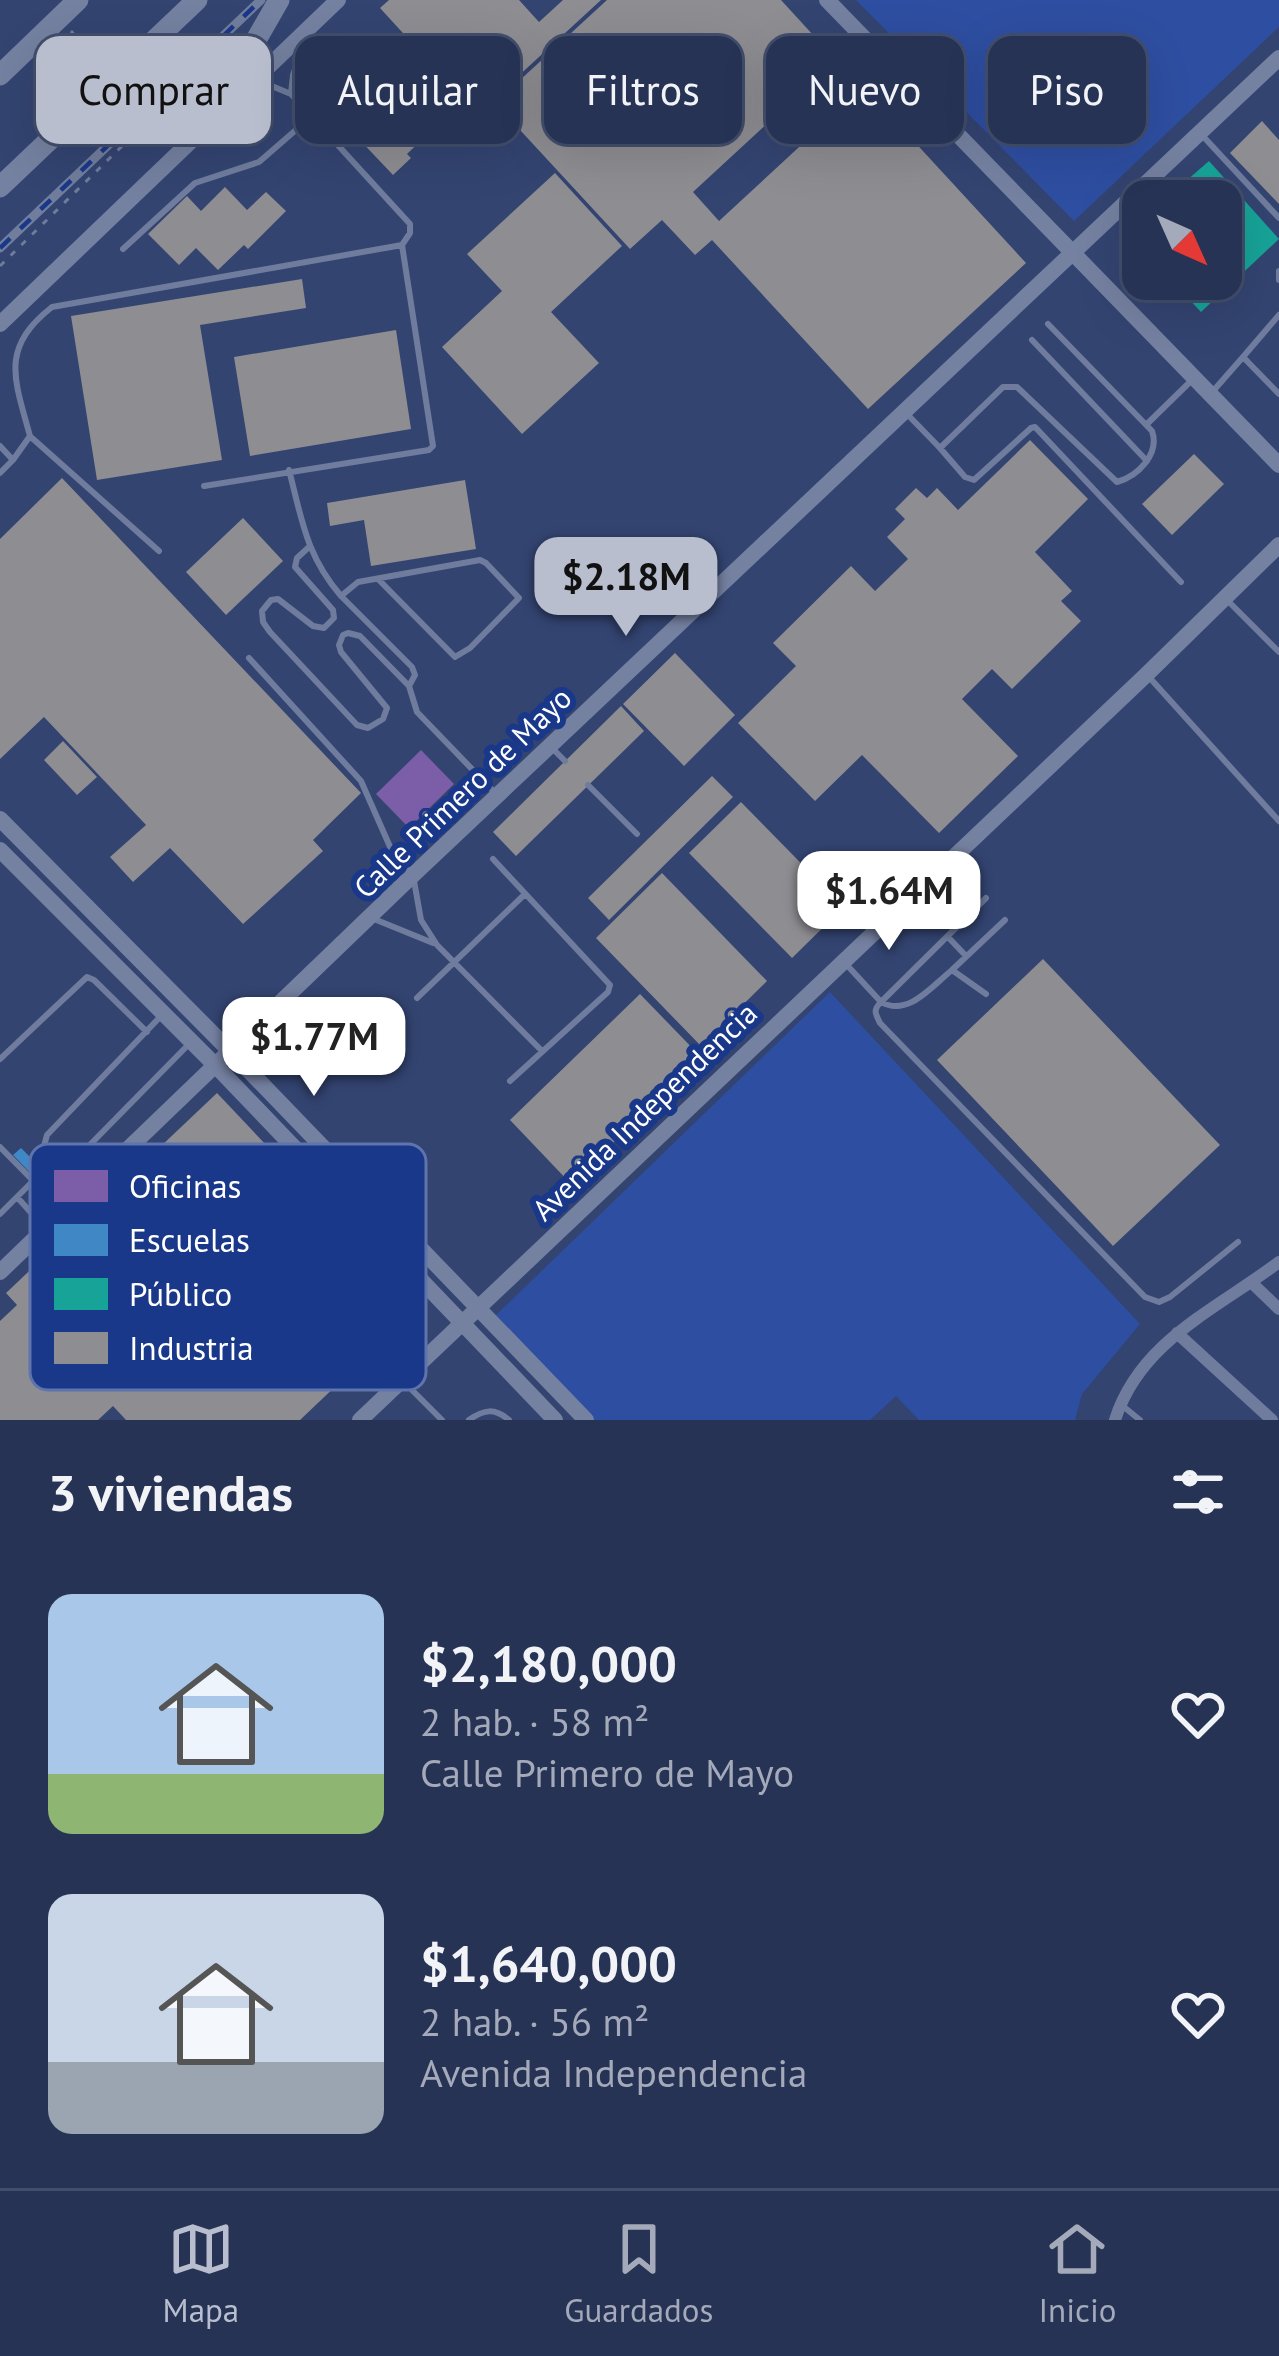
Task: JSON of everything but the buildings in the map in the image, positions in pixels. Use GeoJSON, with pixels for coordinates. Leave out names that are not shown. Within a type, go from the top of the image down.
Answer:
{"type":"FeatureCollection","features":[{"type":"Feature","properties":{"kind":"highway"},"geometry":{"type":"LineString","coordinates":[[0,75],[78,0]]}},
{"type":"Feature","properties":{"kind":"highway"},"geometry":{"type":"LineString","coordinates":[[0,187],[197,0]]}},
{"type":"Feature","properties":{"kind":"highway"},"geometry":{"type":"LineString","coordinates":[[258,36],[279,0]]}},
{"type":"Feature","properties":{"kind":"main road"},"geometry":{"type":"LineString","coordinates":[[271,65],[338,0]]}},
{"type":"Feature","properties":{"kind":"main road"},"geometry":{"type":"LineString","coordinates":[[827,0],[1279,465]]}},
{"type":"Feature","properties":{"kind":"main road","name":"Calle Primero de Mayo"},"geometry":{"type":"LineString","coordinates":[[136,1144],[413,875],[1279,58]]}},
{"type":"Feature","properties":{"kind":"main road"},"geometry":{"type":"LineString","coordinates":[[0,324],[189,144]]}},
{"type":"Feature","properties":{"kind":"main road","name":"Avenida Independencia"},"geometry":{"type":"LineString","coordinates":[[426,1358],[1279,545]]}},
{"type":"Feature","properties":{"kind":"main road"},"geometry":{"type":"LineString","coordinates":[[0,820],[320,1144]]}},
{"type":"Feature","properties":{"kind":"main road"},"geometry":{"type":"LineString","coordinates":[[0,850],[292,1144]]}},
{"type":"Feature","properties":{"kind":"main road","name":"Calle Primero de Mayo"},"geometry":{"type":"LineString","coordinates":[[0,1272],[30,1245]]}},
{"type":"Feature","properties":{"kind":"main road"},"geometry":{"type":"LineString","coordinates":[[426,1253],[586,1420]]}},
{"type":"Feature","properties":{"kind":"main road"},"geometry":{"type":"LineString","coordinates":[[426,1284],[555,1420]]}},
{"type":"Feature","properties":{"kind":"main road","name":"Avenida Independencia"},"geometry":{"type":"LineString","coordinates":[[360,1420],[392,1390]]}},
{"type":"Feature","properties":{"kind":"street"},"geometry":{"type":"LineString","coordinates":[[1115,1420],[1129,1386],[1151,1355],[1279,1262]]}},
{"type":"Feature","properties":{"kind":"street"},"geometry":{"type":"LineString","coordinates":[[1252,1283],[1279,1309]]}},
{"type":"Feature","properties":{"kind":"street"},"geometry":{"type":"LineString","coordinates":[[1177,1333],[1272,1420]]}},
{"type":"Feature","properties":{"kind":"lane"},"geometry":{"type":"LineString","coordinates":[[291,94],[297,58],[309,28]]}},
{"type":"Feature","properties":{"kind":"lane"},"geometry":{"type":"LineString","coordinates":[[271,84],[295,98]]}},
{"type":"Feature","properties":{"kind":"lane"},"geometry":{"type":"LineString","coordinates":[[123,249],[199,180],[259,162],[295,131]]}},
{"type":"Feature","properties":{"kind":"lane"},"geometry":{"type":"LineString","coordinates":[[1200,133],[1279,218]]}},
{"type":"Feature","properties":{"kind":"lane"},"geometry":{"type":"LineString","coordinates":[[204,486],[434,446],[402,245],[410,233],[406,219],[338,144]]}},
{"type":"Feature","properties":{"kind":"lane"},"geometry":{"type":"LineString","coordinates":[[159,551],[30,436],[11,361],[24,333],[52,307],[402,245]]}},
{"type":"Feature","properties":{"kind":"lane"},"geometry":{"type":"LineString","coordinates":[[1279,271],[1279,280]]}},
{"type":"Feature","properties":{"kind":"lane"},"geometry":{"type":"LineString","coordinates":[[1211,394],[1279,315]]}},
{"type":"Feature","properties":{"kind":"lane"},"geometry":{"type":"LineString","coordinates":[[940,448],[1008,386],[1022,391],[1117,482],[1147,461],[1155,446],[1147,424],[1048,324]]}},
{"type":"Feature","properties":{"kind":"lane"},"geometry":{"type":"LineString","coordinates":[[1032,340],[1147,461]]}},
{"type":"Feature","properties":{"kind":"lane"},"geometry":{"type":"LineString","coordinates":[[1243,357],[1279,394]]}},
{"type":"Feature","properties":{"kind":"lane"},"geometry":{"type":"LineString","coordinates":[[1147,424],[1196,377]]}},
{"type":"Feature","properties":{"kind":"lane"},"geometry":{"type":"LineString","coordinates":[[905,411],[974,480],[1035,427],[1181,582]]}},
{"type":"Feature","properties":{"kind":"lane"},"geometry":{"type":"LineString","coordinates":[[0,473],[30,436]]}},
{"type":"Feature","properties":{"kind":"lane"},"geometry":{"type":"LineString","coordinates":[[0,446],[14,460]]}},
{"type":"Feature","properties":{"kind":"lane"},"geometry":{"type":"LineString","coordinates":[[290,470],[309,547],[322,572],[412,667],[409,686]]}},
{"type":"Feature","properties":{"kind":"lane"},"geometry":{"type":"LineString","coordinates":[[309,547],[298,556],[295,567],[333,610],[334,618],[320,628],[275,599],[262,611],[270,632],[357,725],[374,726],[387,708],[339,645],[343,635],[360,636],[409,686],[417,712],[497,796]]}},
{"type":"Feature","properties":{"kind":"lane"},"geometry":{"type":"LineString","coordinates":[[341,596],[354,584],[378,579],[480,560],[519,598],[455,657],[378,579]]}},
{"type":"Feature","properties":{"kind":"lane"},"geometry":{"type":"LineString","coordinates":[[1225,598],[1279,652]]}},
{"type":"Feature","properties":{"kind":"lane"},"geometry":{"type":"LineString","coordinates":[[249,658],[361,781],[391,849],[413,875],[422,920],[436,945],[542,1051]]}},
{"type":"Feature","properties":{"kind":"lane"},"geometry":{"type":"LineString","coordinates":[[1146,675],[1279,821]]}},
{"type":"Feature","properties":{"kind":"lane"},"geometry":{"type":"LineString","coordinates":[[550,747],[565,761]]}},
{"type":"Feature","properties":{"kind":"lane"},"geometry":{"type":"LineString","coordinates":[[588,785],[637,834]]}},
{"type":"Feature","properties":{"kind":"lane"},"geometry":{"type":"LineString","coordinates":[[493,859],[610,985],[608,992],[510,1082]]}},
{"type":"Feature","properties":{"kind":"lane"},"geometry":{"type":"LineString","coordinates":[[417,998],[525,894]]}},
{"type":"Feature","properties":{"kind":"lane"},"geometry":{"type":"LineString","coordinates":[[986,898],[875,1008],[880,1023],[1145,1297],[1159,1301],[1171,1297],[1238,1242]]}},
{"type":"Feature","properties":{"kind":"lane"},"geometry":{"type":"LineString","coordinates":[[372,918],[436,945]]}},
{"type":"Feature","properties":{"kind":"lane"},"geometry":{"type":"LineString","coordinates":[[843,961],[881,1002],[895,1009],[908,1006],[1005,920]]}},
{"type":"Feature","properties":{"kind":"lane"},"geometry":{"type":"LineString","coordinates":[[947,936],[966,956]]}},
{"type":"Feature","properties":{"kind":"lane"},"geometry":{"type":"LineString","coordinates":[[952,970],[986,994]]}},
{"type":"Feature","properties":{"kind":"lane"},"geometry":{"type":"LineString","coordinates":[[0,1059],[87,977],[147,1032]]}},
{"type":"Feature","properties":{"kind":"lane"},"geometry":{"type":"LineString","coordinates":[[46,1144],[47,1135],[164,1013]]}},
{"type":"Feature","properties":{"kind":"lane"},"geometry":{"type":"LineString","coordinates":[[91,1144],[192,1041]]}},
{"type":"Feature","properties":{"kind":"lane"},"geometry":{"type":"LineString","coordinates":[[0,1147],[30,1178]]}},
{"type":"Feature","properties":{"kind":"lane"},"geometry":{"type":"LineString","coordinates":[[0,1214],[30,1184]]}},
{"type":"Feature","properties":{"kind":"lane"},"geometry":{"type":"LineString","coordinates":[[16,1197],[30,1212]]}},
{"type":"Feature","properties":{"kind":"lane"},"geometry":{"type":"LineString","coordinates":[[412,1390],[442,1420]]}},
{"type":"Feature","properties":{"kind":"lane"},"geometry":{"type":"LineString","coordinates":[[1120,1403],[1140,1420]]}},
{"type":"Feature","properties":{"kind":"lane"},"geometry":{"type":"LineString","coordinates":[[469,1420],[488,1411],[509,1420]]}},
{"type":"Feature","properties":{"kind":"path"},"geometry":{"type":"LineString","coordinates":[[59,17],[76,36]]}},
{"type":"Feature","properties":{"kind":"path"},"geometry":{"type":"LineString","coordinates":[[0,266],[124,144]]}},
{"type":"Feature","properties":{"kind":"shaded area"},"geometry":{"type":"Polygon","coordinates":[[[856,0],[1279,0],[1279,27],[1074,221],[998,144],[1146,144],[1146,36],[988,36],[988,134],[964,109],[964,36],[892,36],[856,0]]]}},
{"type":"Feature","properties":{"kind":"shaded area"},"geometry":{"type":"Polygon","coordinates":[[[830,992],[1140,1324],[1082,1394],[1075,1420],[919,1420],[896,1396],[870,1420],[588,1420],[493,1318],[830,992]]]}},
{"type":"Feature","properties":{"kind":"railway"},"geometry":{"type":"LineString","coordinates":[[0,248],[261,0]]}}]}
